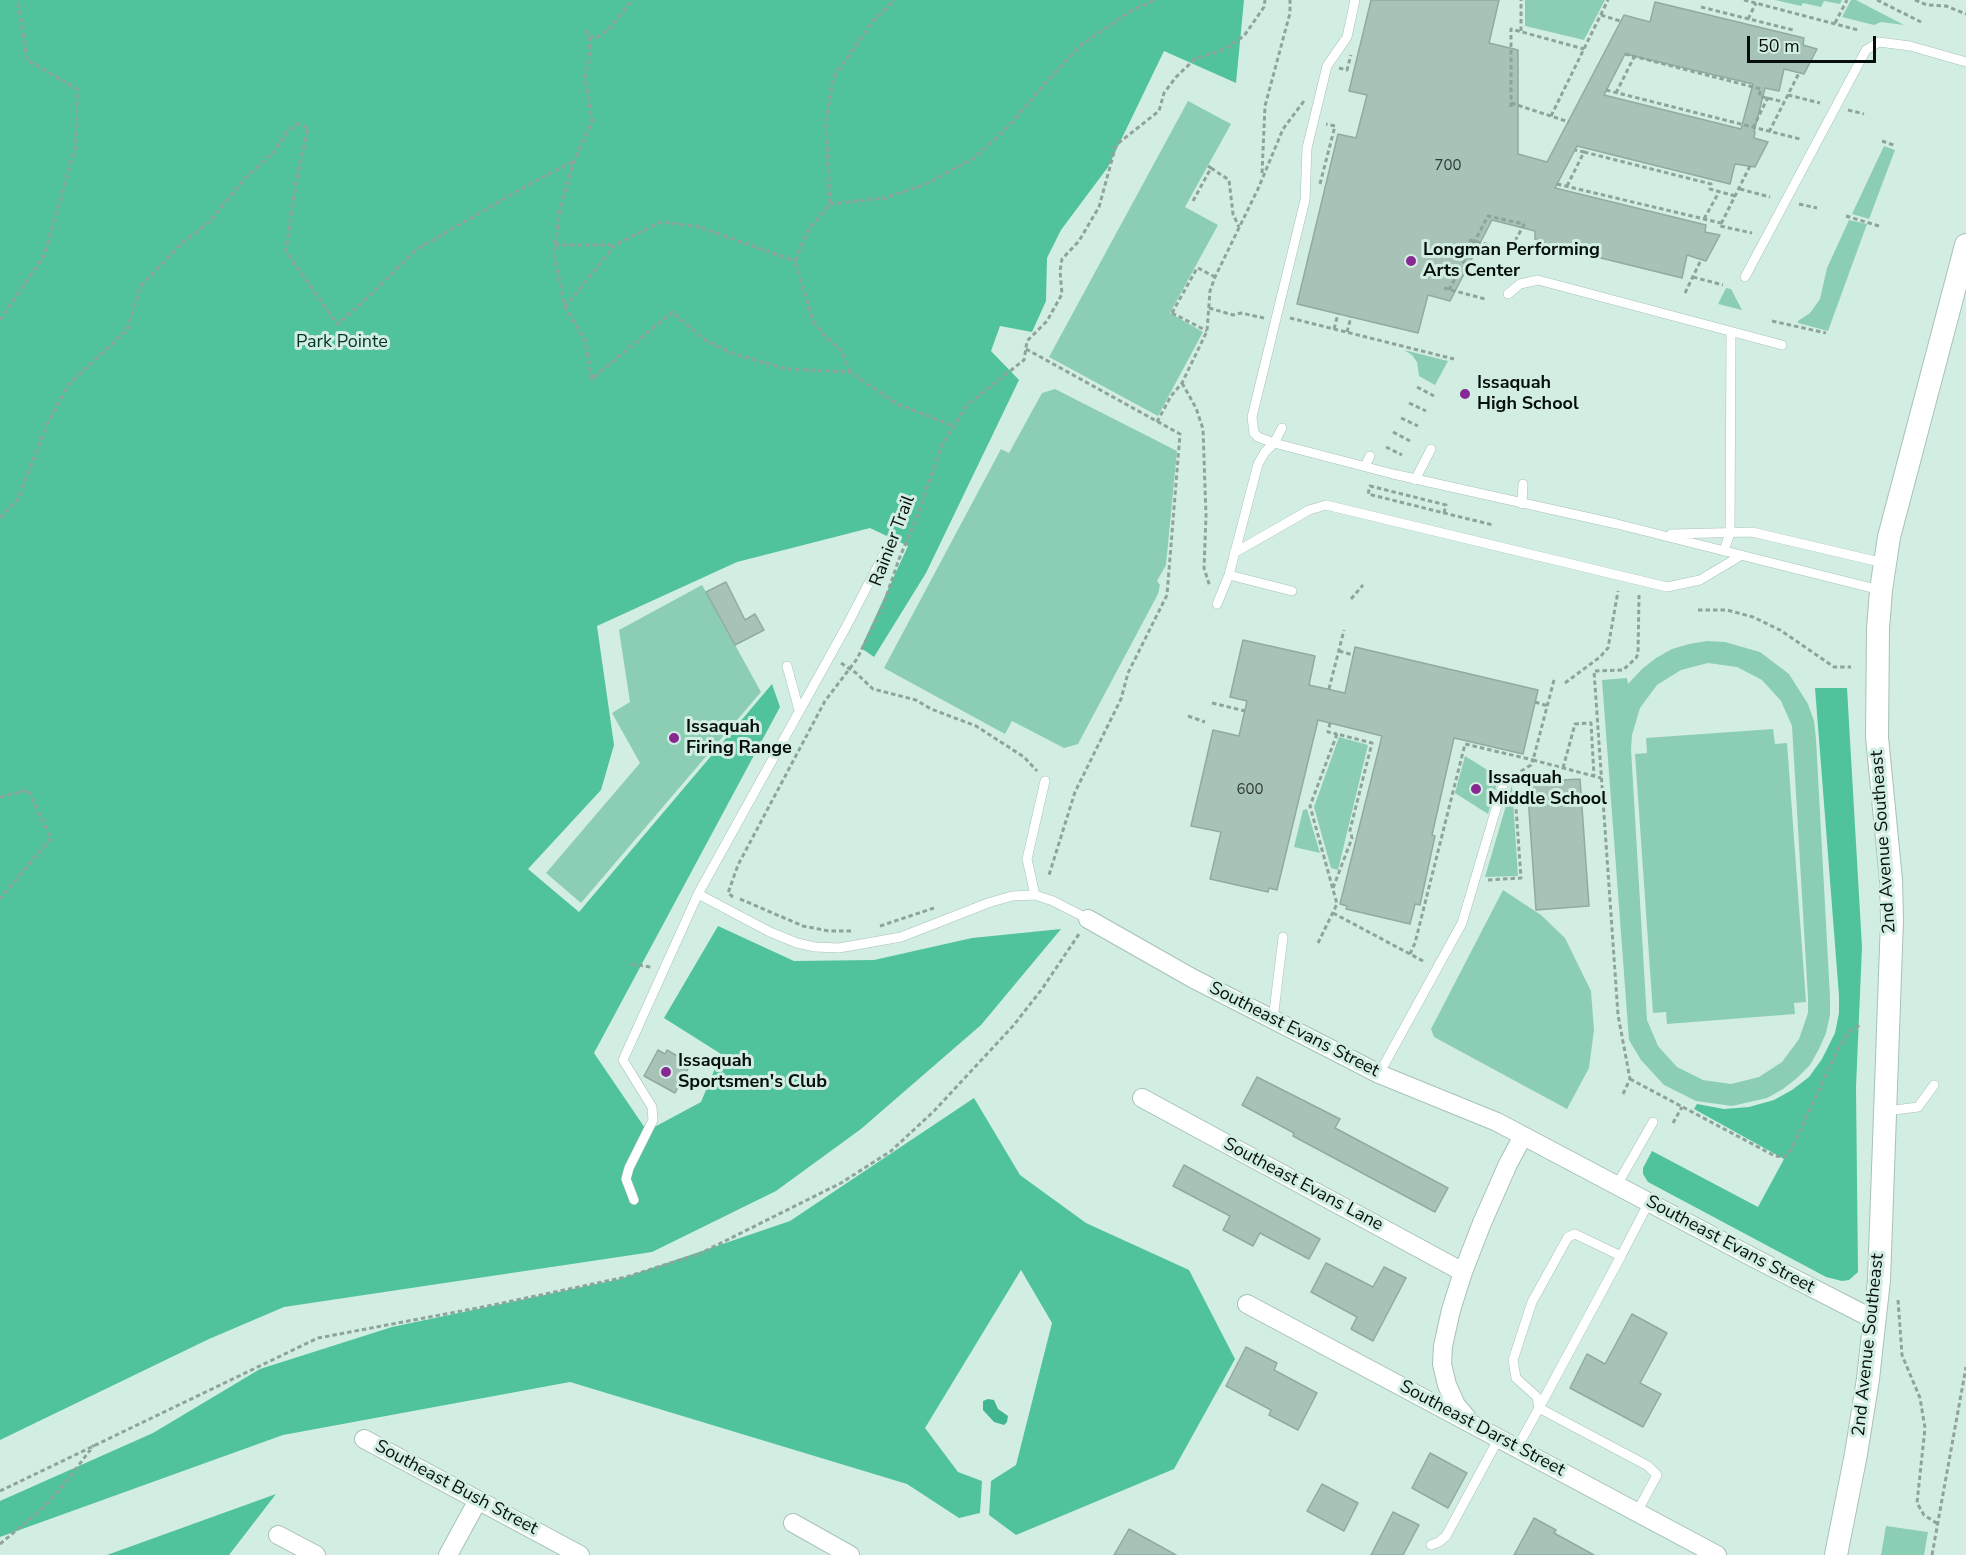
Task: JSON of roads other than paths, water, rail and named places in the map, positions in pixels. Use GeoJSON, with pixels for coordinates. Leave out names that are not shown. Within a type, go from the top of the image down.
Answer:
{"type":"FeatureCollection","features":[{"type":"Feature","properties":{"kind":"street","name":"2nd Avenue Southeast"},"geometry":{"type":"LineString","coordinates":[[1836,1555],[1856,1454],[1879,1280],[1892,903],[1877,737],[1878,629],[1881,590],[1884,563],[1907,465],[1966,245]]}},
{"type":"Feature","properties":{"kind":"street","name":"Southeast Evans Street"},"geometry":{"type":"LineString","coordinates":[[1088,919],[1192,978],[1379,1074],[1497,1122],[1764,1264],[1875,1320]]}},
{"type":"Feature","properties":{"kind":"street","name":"Southeast Evans Lane"},"geometry":{"type":"LineString","coordinates":[[1142,1098],[1463,1272]]}},
{"type":"Feature","properties":{"kind":"street"},"geometry":{"type":"LineString","coordinates":[[1483,1429],[1463,1414],[1456,1405],[1447,1384],[1442,1364],[1445,1337],[1463,1272],[1482,1223],[1523,1136]]}},
{"type":"Feature","properties":{"kind":"street","name":"Southeast Darst Street"},"geometry":{"type":"LineString","coordinates":[[1247,1304],[1717,1555]]}},
{"type":"Feature","properties":{"kind":"street","name":"Southeast Bush Street"},"geometry":{"type":"LineString","coordinates":[[363,1439],[580,1555]]}},
{"type":"Feature","properties":{"kind":"street"},"geometry":{"type":"LineString","coordinates":[[448,1555],[478,1500]]}},
{"type":"Feature","properties":{"kind":"street"},"geometry":{"type":"LineString","coordinates":[[794,1523],[850,1555]]}},
{"type":"Feature","properties":{"kind":"street"},"geometry":{"type":"LineString","coordinates":[[278,1535],[316,1555]]}},
{"type":"Feature","properties":{"kind":"lane"},"geometry":{"type":"LineString","coordinates":[[1355,0],[1347,37],[1327,66],[1307,148],[1305,200],[1252,417],[1254,433],[1274,443],[1415,480],[1660,534],[1881,590]]}},
{"type":"Feature","properties":{"kind":"lane"},"geometry":{"type":"LineString","coordinates":[[1745,277],[1862,56],[1871,46],[1878,42],[1910,46],[1966,62]]}},
{"type":"Feature","properties":{"kind":"lane"},"geometry":{"type":"LineString","coordinates":[[1508,294],[1521,284],[1538,280],[1782,345]]}},
{"type":"Feature","properties":{"kind":"lane"},"geometry":{"type":"LineString","coordinates":[[1724,551],[1730,533],[1731,332]]}},
{"type":"Feature","properties":{"kind":"lane"},"geometry":{"type":"LineString","coordinates":[[1217,604],[1229,575],[1258,464],[1282,428]]}},
{"type":"Feature","properties":{"kind":"lane"},"geometry":{"type":"LineString","coordinates":[[1327,457],[1331,447]]}},
{"type":"Feature","properties":{"kind":"lane"},"geometry":{"type":"LineString","coordinates":[[1415,480],[1431,449]]}},
{"type":"Feature","properties":{"kind":"lane"},"geometry":{"type":"LineString","coordinates":[[1365,466],[1370,456]]}},
{"type":"Feature","properties":{"kind":"lane"},"geometry":{"type":"LineString","coordinates":[[1522,504],[1523,484]]}},
{"type":"Feature","properties":{"kind":"lane"},"geometry":{"type":"LineString","coordinates":[[1234,552],[1309,510],[1326,505],[1667,587],[1701,580],[1742,555]]}},
{"type":"Feature","properties":{"kind":"lane"},"geometry":{"type":"LineString","coordinates":[[1660,534],[1752,532],[1884,563]]}},
{"type":"Feature","properties":{"kind":"lane"},"geometry":{"type":"LineString","coordinates":[[634,1200],[626,1179],[629,1168],[653,1120],[652,1107],[623,1060],[698,894],[884,554]]}},
{"type":"Feature","properties":{"kind":"lane"},"geometry":{"type":"LineString","coordinates":[[1229,575],[1292,591]]}},
{"type":"Feature","properties":{"kind":"lane"},"geometry":{"type":"LineString","coordinates":[[787,666],[799,710]]}},
{"type":"Feature","properties":{"kind":"lane"},"geometry":{"type":"LineString","coordinates":[[1035,895],[1027,859],[1045,781]]}},
{"type":"Feature","properties":{"kind":"lane"},"geometry":{"type":"LineString","coordinates":[[1379,1074],[1462,923],[1504,782]]}},
{"type":"Feature","properties":{"kind":"lane","name":"Southeast Evans Street"},"geometry":{"type":"LineString","coordinates":[[698,894],[770,932],[797,943],[815,947],[838,948],[901,937],[988,903],[1012,897],[1035,895],[1061,904],[1088,919]]}},
{"type":"Feature","properties":{"kind":"lane"},"geometry":{"type":"LineString","coordinates":[[1274,1020],[1282,937]]}},
{"type":"Feature","properties":{"kind":"lane"},"geometry":{"type":"LineString","coordinates":[[1884,1112],[1918,1107],[1934,1085]]}},
{"type":"Feature","properties":{"kind":"lane"},"geometry":{"type":"LineString","coordinates":[[1617,1185],[1653,1122]]}},
{"type":"Feature","properties":{"kind":"lane"},"geometry":{"type":"LineString","coordinates":[[1517,1448],[1649,1202]]}},
{"type":"Feature","properties":{"kind":"lane"},"geometry":{"type":"LineString","coordinates":[[1539,1408],[1538,1397],[1515,1378],[1513,1360],[1532,1302],[1568,1237],[1575,1234],[1621,1256]]}},
{"type":"Feature","properties":{"kind":"lane"},"geometry":{"type":"LineString","coordinates":[[1539,1408],[1648,1466],[1656,1475],[1637,1512]]}},
{"type":"Feature","properties":{"kind":"lane"},"geometry":{"type":"LineString","coordinates":[[1431,1545],[1446,1536],[1499,1438]]}},
{"type":"Feature","properties":{"kind":"place","name":"Longman Performing Arts Center"},"geometry":{"type":"Point","coordinates":[1411,261]}},
{"type":"Feature","properties":{"kind":"place","name":"Issaquah High School"},"geometry":{"type":"Point","coordinates":[1465,394]}},
{"type":"Feature","properties":{"kind":"place","name":"Issaquah Firing Range"},"geometry":{"type":"Point","coordinates":[674,738]}},
{"type":"Feature","properties":{"kind":"place","name":"Issaquah Middle School"},"geometry":{"type":"Point","coordinates":[1476,789]}},
{"type":"Feature","properties":{"kind":"place","name":"Issaquah Sportsmen's Club"},"geometry":{"type":"Point","coordinates":[666,1072]}},
{"type":"Feature","properties":{"kind":"park label","name":"Park Pointe"},"geometry":{"type":"Point","coordinates":[342,343]}}]}
